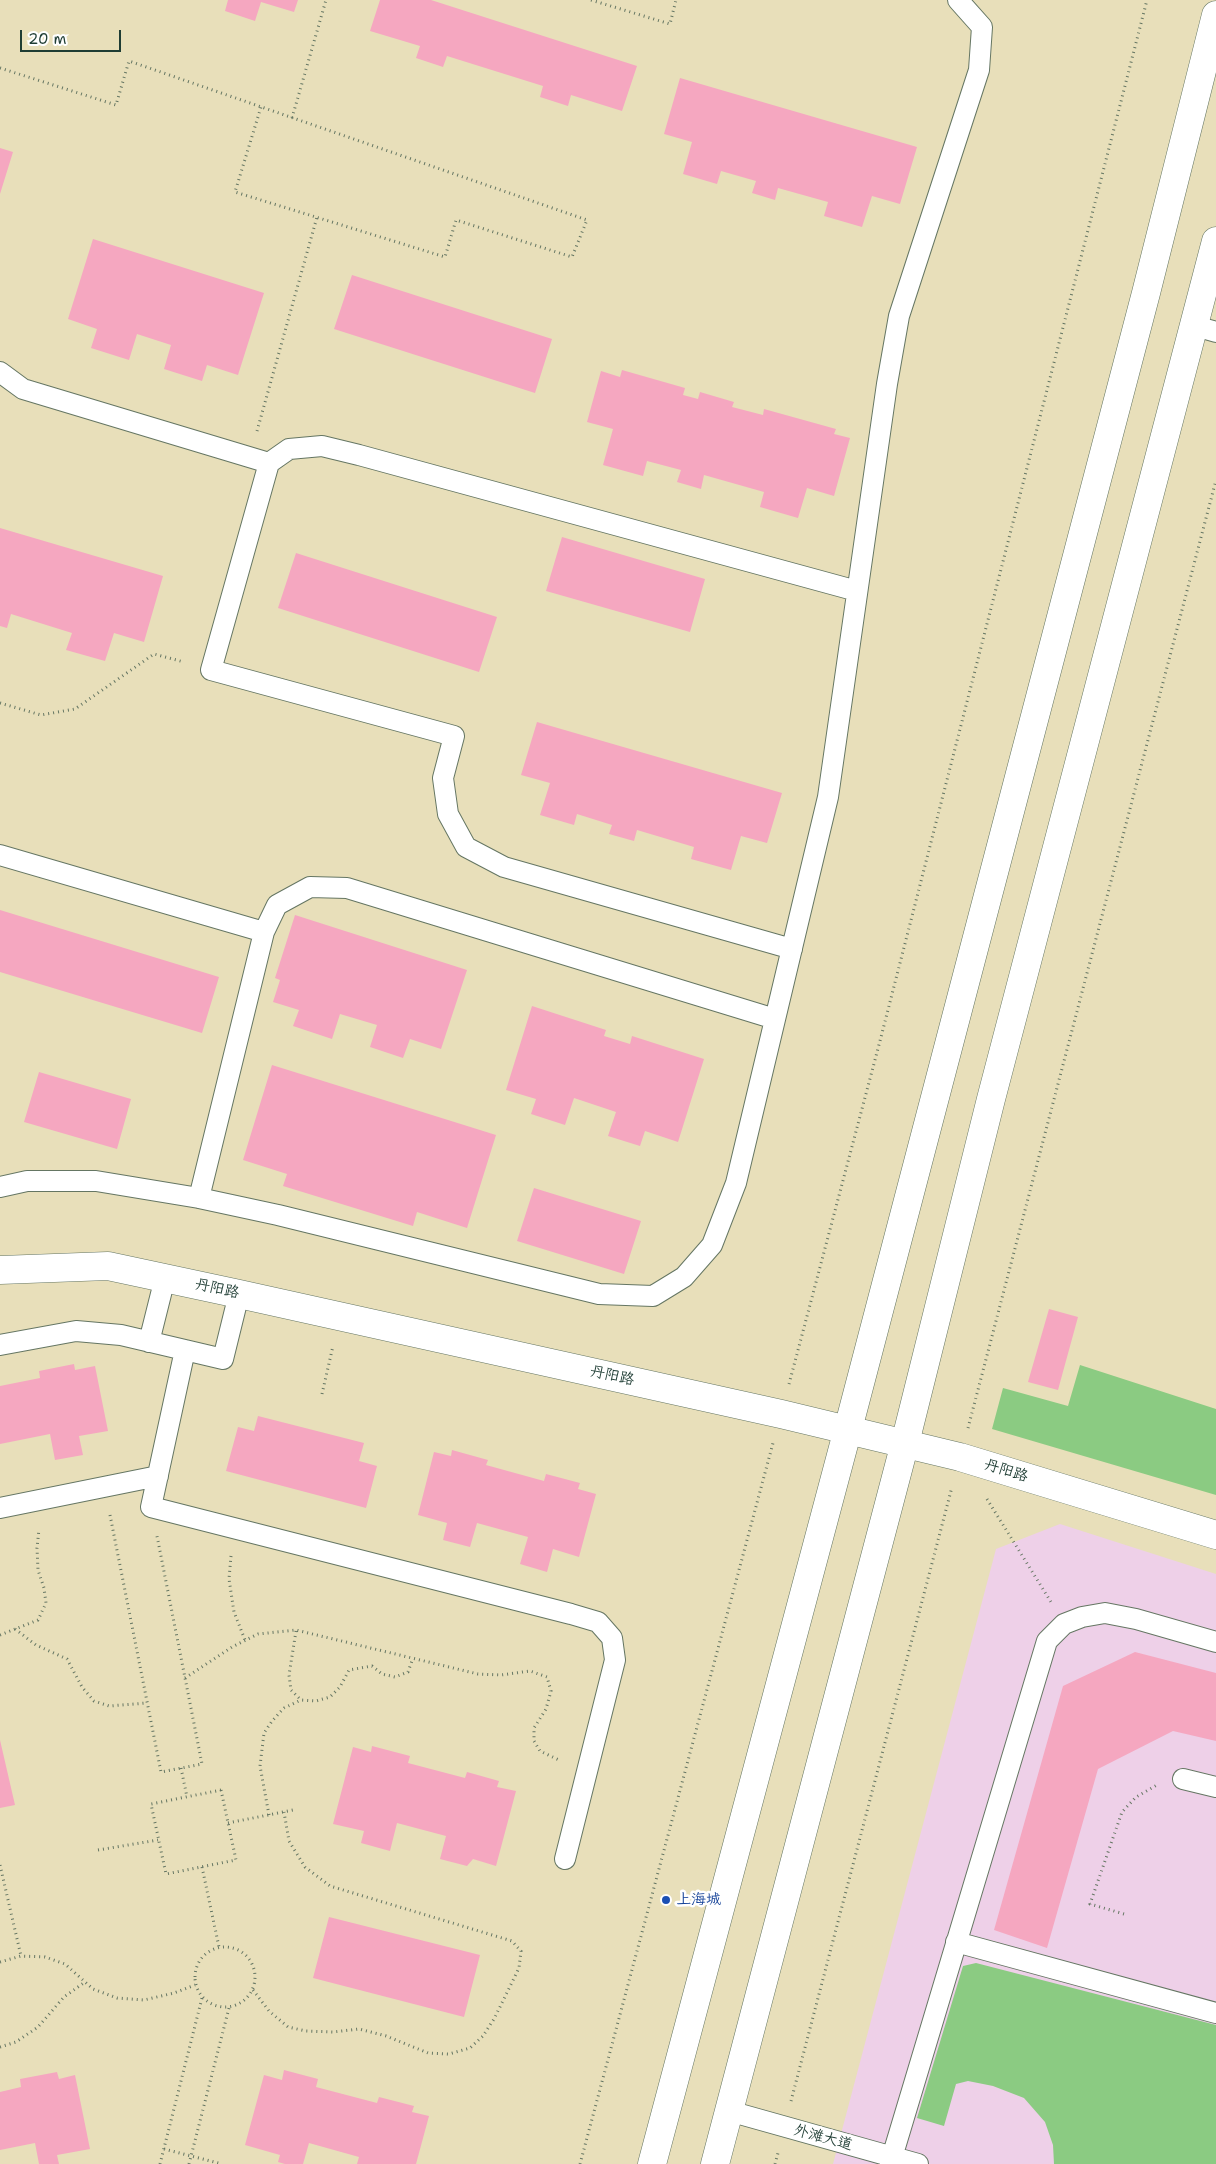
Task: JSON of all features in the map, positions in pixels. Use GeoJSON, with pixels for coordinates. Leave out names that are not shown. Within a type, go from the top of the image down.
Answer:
{"type":"FeatureCollection","features":[{"type":"Feature","properties":{"kind":"main road"},"geometry":{"type":"LineString","coordinates":[[652,2164],[848,1429],[1146,293],[1216,15]]}},
{"type":"Feature","properties":{"kind":"main road"},"geometry":{"type":"LineString","coordinates":[[715,2164],[905,1443],[991,1099],[1206,329],[1216,241]]}},
{"type":"Feature","properties":{"kind":"main road","name":"丹阳路"},"geometry":{"type":"LineString","coordinates":[[0,1270],[108,1266],[340,1316],[848,1429],[960,1456],[1216,1536]]}},
{"type":"Feature","properties":{"kind":"lane"},"geometry":{"type":"LineString","coordinates":[[0,1187],[27,1181],[96,1181],[199,1198],[599,1294],[653,1296],[684,1277],[712,1245],[736,1182],[828,797],[887,384],[899,316],[979,70],[982,27],[958,0]]}},
{"type":"Feature","properties":{"kind":"lane"},"geometry":{"type":"LineString","coordinates":[[0,372],[23,388],[259,460],[289,449],[322,446],[857,591]]}},
{"type":"Feature","properties":{"kind":"lane"},"geometry":{"type":"LineString","coordinates":[[259,460],[211,670],[454,736],[443,778],[448,814],[466,847],[504,867],[792,949]]}},
{"type":"Feature","properties":{"kind":"lane"},"geometry":{"type":"LineString","coordinates":[[0,855],[264,932]]}},
{"type":"Feature","properties":{"kind":"lane"},"geometry":{"type":"LineString","coordinates":[[199,1198],[264,932],[277,905],[310,887],[347,888],[775,1019]]}},
{"type":"Feature","properties":{"kind":"lane"},"geometry":{"type":"LineString","coordinates":[[149,1342],[165,1278]]}},
{"type":"Feature","properties":{"kind":"lane"},"geometry":{"type":"LineString","coordinates":[[0,1345],[76,1331],[121,1335],[223,1359],[238,1294]]}},
{"type":"Feature","properties":{"kind":"lane"},"geometry":{"type":"LineString","coordinates":[[185,1350],[151,1507],[598,1622],[612,1638],[615,1660],[565,1859]]}},
{"type":"Feature","properties":{"kind":"lane"},"geometry":{"type":"LineString","coordinates":[[0,1508],[158,1476]]}},
{"type":"Feature","properties":{"kind":"lane"},"geometry":{"type":"LineString","coordinates":[[891,2160],[1040,1659],[1047,1641],[1064,1624],[1082,1617],[1105,1613],[1136,1618],[1216,1642]]}},
{"type":"Feature","properties":{"kind":"lane"},"geometry":{"type":"LineString","coordinates":[[1183,1779],[1216,1787]]}},
{"type":"Feature","properties":{"kind":"lane"},"geometry":{"type":"LineString","coordinates":[[956,1942],[1216,2013]]}},
{"type":"Feature","properties":{"kind":"lane","name":"外滩大道"},"geometry":{"type":"LineString","coordinates":[[729,2111],[891,2160],[918,2164]]}},
{"type":"Feature","properties":{"kind":"path"},"geometry":{"type":"LineString","coordinates":[[292,118],[326,0]]}},
{"type":"Feature","properties":{"kind":"path"},"geometry":{"type":"LineString","coordinates":[[591,0],[670,24],[676,0]]}},
{"type":"Feature","properties":{"kind":"path"},"geometry":{"type":"LineString","coordinates":[[580,2164],[880,1041],[1147,0]]}},
{"type":"Feature","properties":{"kind":"path"},"geometry":{"type":"LineString","coordinates":[[0,68],[116,104],[129,61],[587,220],[572,257],[456,220],[445,257],[235,192],[261,107]]}},
{"type":"Feature","properties":{"kind":"path"},"geometry":{"type":"LineString","coordinates":[[259,460],[317,218]]}},
{"type":"Feature","properties":{"kind":"path"},"geometry":{"type":"LineString","coordinates":[[775,2164],[1216,480]]}},
{"type":"Feature","properties":{"kind":"path"},"geometry":{"type":"LineString","coordinates":[[0,703],[41,714],[75,709],[154,654],[211,670]]}},
{"type":"Feature","properties":{"kind":"path"},"geometry":{"type":"LineString","coordinates":[[322,1394],[340,1316]]}},
{"type":"Feature","properties":{"kind":"path"},"geometry":{"type":"LineString","coordinates":[[986,1498],[1064,1624]]}},
{"type":"Feature","properties":{"kind":"path"},"geometry":{"type":"LineString","coordinates":[[101,1516],[151,1507],[202,1764],[161,1772],[110,1515]]}},
{"type":"Feature","properties":{"kind":"path"},"geometry":{"type":"LineString","coordinates":[[0,1635],[38,1620],[46,1603],[44,1588],[38,1570],[37,1548],[39,1529],[48,1527]]}},
{"type":"Feature","properties":{"kind":"path"},"geometry":{"type":"LineString","coordinates":[[238,1529],[229,1562],[229,1579],[234,1612],[245,1640]]}},
{"type":"Feature","properties":{"kind":"path"},"geometry":{"type":"LineString","coordinates":[[15,1629],[36,1645],[67,1659],[82,1687],[94,1700],[109,1706],[147,1703]]}},
{"type":"Feature","properties":{"kind":"path"},"geometry":{"type":"LineString","coordinates":[[185,1678],[245,1640],[258,1634],[296,1630],[478,1674],[501,1675],[530,1671],[547,1677],[551,1691],[546,1708],[534,1728],[534,1741],[540,1752],[557,1760],[588,1769]]}},
{"type":"Feature","properties":{"kind":"path"},"geometry":{"type":"LineString","coordinates":[[296,1630],[289,1675],[291,1690],[301,1700]]}},
{"type":"Feature","properties":{"kind":"path"},"geometry":{"type":"LineString","coordinates":[[269,1814],[260,1766],[264,1734],[272,1721],[284,1708],[301,1700],[316,1701],[330,1697],[340,1687],[348,1670],[372,1666],[382,1674],[395,1677],[408,1672],[412,1658]]}},
{"type":"Feature","properties":{"kind":"path"},"geometry":{"type":"LineString","coordinates":[[182,1768],[187,1797]]}},
{"type":"Feature","properties":{"kind":"path"},"geometry":{"type":"LineString","coordinates":[[1124,1914],[1090,1904],[1122,1812],[1136,1797],[1154,1786],[1183,1779]]}},
{"type":"Feature","properties":{"kind":"path"},"geometry":{"type":"LineString","coordinates":[[221,1790],[228,1823],[236,1860],[166,1874],[151,1804],[221,1790]]}},
{"type":"Feature","properties":{"kind":"path"},"geometry":{"type":"LineString","coordinates":[[228,1823],[293,1810]]}},
{"type":"Feature","properties":{"kind":"path"},"geometry":{"type":"LineString","coordinates":[[253,1990],[269,2011],[288,2027],[333,2032],[359,2030],[386,2036],[428,2053],[449,2054],[470,2048],[482,2036],[494,2019],[519,1968],[520,1951],[512,1941],[330,1886],[305,1867],[289,1841],[284,1812]]}},
{"type":"Feature","properties":{"kind":"path"},"geometry":{"type":"LineString","coordinates":[[98,1850],[158,1840]]}},
{"type":"Feature","properties":{"kind":"path"},"geometry":{"type":"LineString","coordinates":[[0,1865],[21,1956]]}},
{"type":"Feature","properties":{"kind":"path"},"geometry":{"type":"LineString","coordinates":[[202,1867],[219,1947]]}},
{"type":"Feature","properties":{"kind":"path"},"geometry":{"type":"LineString","coordinates":[[219,1947],[234,1948],[244,1953],[251,1961],[256,1980],[253,1990],[239,2005],[229,2008],[218,2007],[202,1998],[196,1985],[195,1970],[205,1954],[219,1947]]}},
{"type":"Feature","properties":{"kind":"path"},"geometry":{"type":"LineString","coordinates":[[0,1962],[21,1956],[45,1957],[65,1964],[92,1989],[117,1998],[144,2000],[174,1993],[196,1985]]}},
{"type":"Feature","properties":{"kind":"path"},"geometry":{"type":"LineString","coordinates":[[0,2047],[16,2042],[38,2027],[64,1997],[85,1982]]}},
{"type":"Feature","properties":{"kind":"path"},"geometry":{"type":"LineString","coordinates":[[160,2164],[202,1998]]}},
{"type":"Feature","properties":{"kind":"path"},"geometry":{"type":"LineString","coordinates":[[189,2164],[229,2008]]}},
{"type":"Feature","properties":{"kind":"path"},"geometry":{"type":"LineString","coordinates":[[164,2149],[222,2164]]}},
{"type":"Feature","properties":{"kind":"shaded area"},"geometry":{"type":"Polygon","coordinates":[[[1060,1524],[1216,1574],[1216,2164],[833,2164],[996,1549],[1060,1524]]]}},
{"type":"Feature","properties":{"kind":"green space"},"geometry":{"type":"Polygon","coordinates":[[[1080,1365],[1216,1409],[1216,1495],[992,1429],[1003,1388],[1068,1406],[1080,1365]]]}},
{"type":"Feature","properties":{"kind":"green space"},"geometry":{"type":"Polygon","coordinates":[[[976,1963],[1216,2025],[1216,2164],[1054,2164],[1053,2145],[1045,2122],[1024,2098],[993,2086],[968,2081],[956,2084],[944,2126],[917,2118],[963,1966],[976,1963]]]}},
{"type":"Feature","properties":{"kind":"building"},"geometry":{"type":"Polygon","coordinates":[[[228,0],[298,0],[294,12],[261,2],[255,21],[225,11],[228,0]]]}},
{"type":"Feature","properties":{"kind":"building"},"geometry":{"type":"Polygon","coordinates":[[[380,0],[431,0],[637,66],[622,111],[571,95],[568,106],[540,97],[543,86],[447,56],[443,67],[416,58],[420,46],[370,31],[380,0]]]}},
{"type":"Feature","properties":{"kind":"building"},"geometry":{"type":"Polygon","coordinates":[[[680,78],[917,147],[900,204],[872,196],[862,227],[824,216],[828,202],[778,188],[775,200],[752,193],[756,181],[721,171],[717,184],[683,174],[692,142],[664,134],[680,78]]]}},
{"type":"Feature","properties":{"kind":"building"},"geometry":{"type":"Polygon","coordinates":[[[0,148],[13,152],[0,194],[0,148]]]}},
{"type":"Feature","properties":{"kind":"building"},"geometry":{"type":"Polygon","coordinates":[[[93,239],[264,293],[238,375],[207,365],[202,381],[164,369],[171,345],[137,334],[129,360],[91,348],[97,329],[68,319],[93,239]]]}},
{"type":"Feature","properties":{"kind":"building"},"geometry":{"type":"Polygon","coordinates":[[[352,275],[552,339],[535,393],[334,329],[352,275]]]}},
{"type":"Feature","properties":{"kind":"building"},"geometry":{"type":"Polygon","coordinates":[[[622,370],[685,388],[683,395],[698,399],[700,392],[734,402],[732,407],[763,415],[764,409],[836,429],[834,434],[850,438],[834,496],[807,488],[798,518],[760,507],[764,492],[704,475],[701,489],[677,482],[681,470],[647,461],[643,476],[603,465],[613,429],[587,422],[601,371],[620,377],[622,370]]]}},
{"type":"Feature","properties":{"kind":"building"},"geometry":{"type":"Polygon","coordinates":[[[0,528],[163,576],[144,642],[114,633],[105,661],[66,650],[72,633],[11,614],[7,628],[0,626],[0,528]]]}},
{"type":"Feature","properties":{"kind":"building"},"geometry":{"type":"Polygon","coordinates":[[[562,537],[705,579],[690,632],[546,591],[562,537]]]}},
{"type":"Feature","properties":{"kind":"building"},"geometry":{"type":"Polygon","coordinates":[[[296,553],[497,617],[479,672],[278,608],[296,553]]]}},
{"type":"Feature","properties":{"kind":"building"},"geometry":{"type":"Polygon","coordinates":[[[537,722],[782,793],[767,843],[741,836],[731,870],[691,859],[694,847],[637,830],[634,841],[609,834],[612,825],[577,814],[574,825],[540,815],[550,783],[521,775],[537,722]]]}},
{"type":"Feature","properties":{"kind":"building"},"geometry":{"type":"Polygon","coordinates":[[[0,910],[219,977],[202,1033],[0,972],[0,910]]]}},
{"type":"Feature","properties":{"kind":"building"},"geometry":{"type":"Polygon","coordinates":[[[295,915],[467,970],[441,1049],[410,1039],[403,1058],[370,1047],[377,1025],[340,1014],[332,1039],[293,1026],[299,1010],[273,1002],[280,980],[275,978],[295,915]]]}},
{"type":"Feature","properties":{"kind":"building"},"geometry":{"type":"Polygon","coordinates":[[[532,1006],[606,1030],[604,1036],[630,1044],[632,1036],[704,1059],[678,1142],[645,1131],[640,1146],[608,1136],[616,1112],[574,1098],[565,1125],[531,1114],[536,1099],[506,1090],[532,1006]]]}},
{"type":"Feature","properties":{"kind":"building"},"geometry":{"type":"Polygon","coordinates":[[[272,1065],[496,1135],[467,1228],[417,1212],[413,1226],[283,1186],[287,1174],[243,1160],[272,1065]]]}},
{"type":"Feature","properties":{"kind":"building"},"geometry":{"type":"Polygon","coordinates":[[[39,1072],[131,1099],[117,1149],[24,1122],[39,1072]]]}},
{"type":"Feature","properties":{"kind":"building"},"geometry":{"type":"Polygon","coordinates":[[[534,1188],[641,1221],[624,1274],[517,1241],[534,1188]]]}},
{"type":"Feature","properties":{"kind":"building"},"geometry":{"type":"Polygon","coordinates":[[[1049,1309],[1078,1317],[1058,1390],[1028,1382],[1049,1309]]]}},
{"type":"Feature","properties":{"kind":"building"},"geometry":{"type":"Polygon","coordinates":[[[74,1364],[75,1370],[95,1366],[108,1431],[79,1436],[83,1455],[55,1460],[50,1434],[0,1444],[0,1386],[40,1378],[39,1371],[74,1364]]]}},
{"type":"Feature","properties":{"kind":"building"},"geometry":{"type":"Polygon","coordinates":[[[258,1416],[364,1443],[359,1461],[377,1466],[366,1508],[226,1471],[238,1427],[254,1431],[258,1416]]]}},
{"type":"Feature","properties":{"kind":"building"},"geometry":{"type":"Polygon","coordinates":[[[452,1450],[488,1460],[486,1465],[544,1481],[546,1474],[580,1483],[578,1489],[596,1494],[579,1557],[553,1549],[547,1572],[520,1564],[528,1537],[477,1523],[470,1547],[443,1540],[447,1523],[418,1515],[434,1452],[451,1456],[452,1450]]]}},
{"type":"Feature","properties":{"kind":"building"},"geometry":{"type":"Polygon","coordinates":[[[1135,1652],[1216,1673],[1216,1741],[1173,1731],[1098,1769],[1047,1948],[994,1930],[1063,1686],[1135,1652]]]}},
{"type":"Feature","properties":{"kind":"building"},"geometry":{"type":"Polygon","coordinates":[[[0,1740],[15,1805],[0,1808],[0,1740]]]}},
{"type":"Feature","properties":{"kind":"building"},"geometry":{"type":"Polygon","coordinates":[[[372,1746],[410,1756],[408,1763],[465,1778],[467,1772],[499,1781],[497,1787],[516,1791],[496,1866],[473,1859],[467,1866],[440,1859],[446,1836],[397,1823],[390,1851],[361,1843],[364,1831],[333,1824],[353,1747],[371,1752],[372,1746]]]}},
{"type":"Feature","properties":{"kind":"building"},"geometry":{"type":"Polygon","coordinates":[[[329,1917],[480,1955],[464,2017],[313,1978],[329,1917]]]}},
{"type":"Feature","properties":{"kind":"building"},"geometry":{"type":"Polygon","coordinates":[[[284,2070],[318,2079],[316,2087],[377,2103],[379,2097],[414,2106],[412,2112],[429,2116],[416,2164],[357,2164],[359,2157],[309,2143],[303,2164],[285,2164],[278,2162],[280,2155],[245,2145],[264,2075],[282,2080],[284,2070]]]}},
{"type":"Feature","properties":{"kind":"building"},"geometry":{"type":"Polygon","coordinates":[[[57,2072],[59,2079],[75,2075],[90,2149],[57,2155],[59,2164],[39,2164],[35,2143],[0,2150],[0,2092],[21,2087],[20,2079],[57,2072]]]}},
{"type":"Feature","properties":{"kind":"place","name":"上海城"},"geometry":{"type":"Point","coordinates":[666,1900]}}]}
